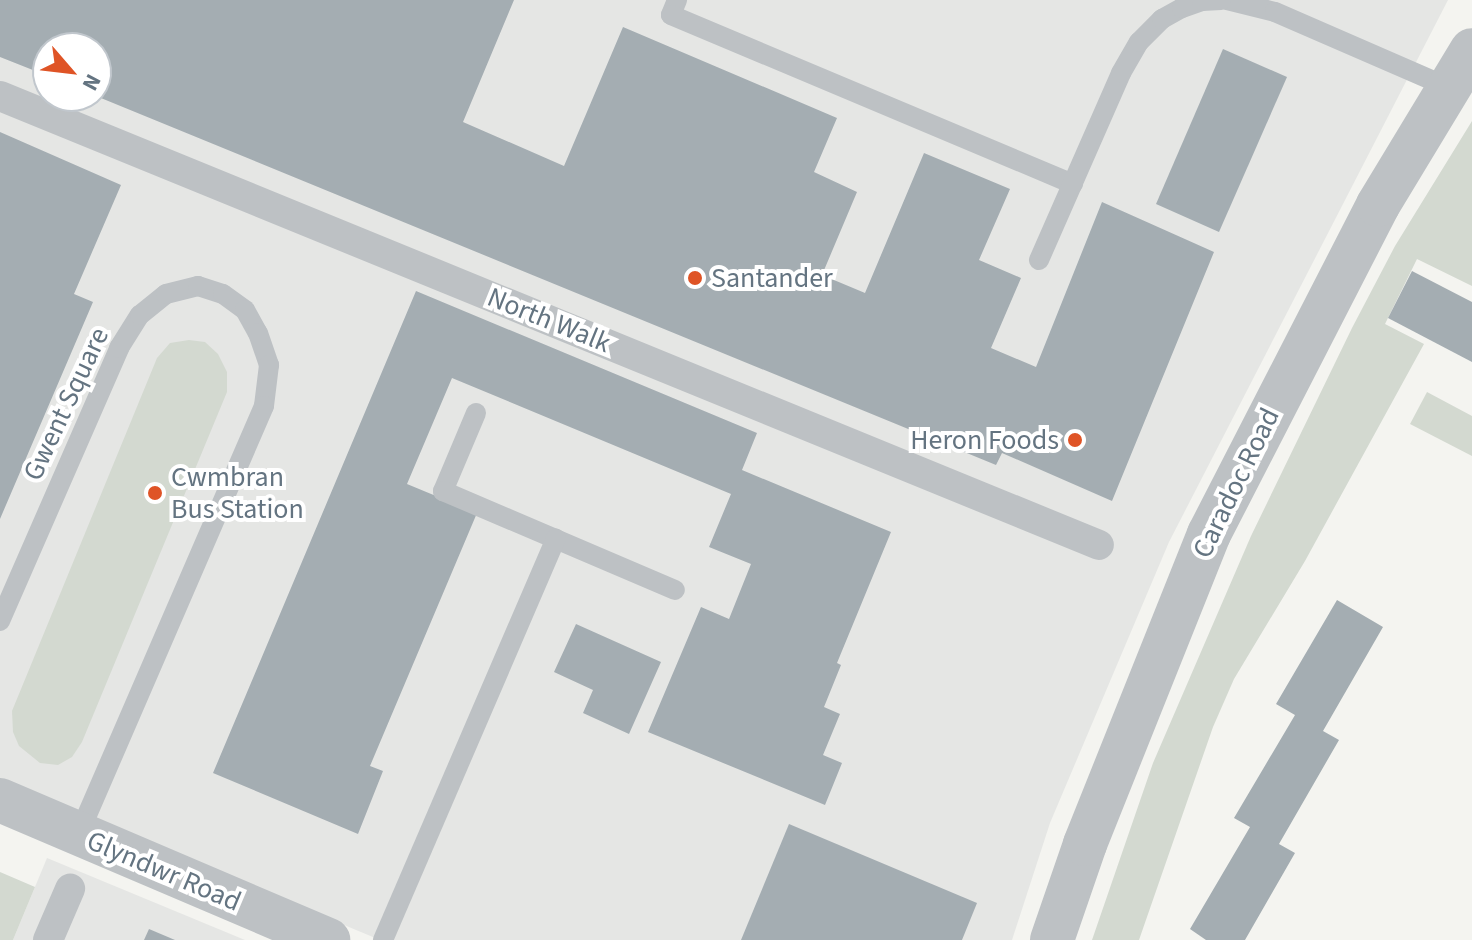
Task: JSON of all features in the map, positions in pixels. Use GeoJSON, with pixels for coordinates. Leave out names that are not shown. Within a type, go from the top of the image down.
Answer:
{"type":"FeatureCollection","features":[{"type":"Feature","properties":{"kind":"street","name":"Caradoc Road"},"geometry":{"type":"LineString","coordinates":[[1052,940],[1085,844],[1209,534],[1378,205],[1472,50]]}},
{"type":"Feature","properties":{"kind":"street","name":"North Walk"},"geometry":{"type":"LineString","coordinates":[[0,96],[1099,545]]}},
{"type":"Feature","properties":{"kind":"street","name":"Glyndwr Road"},"geometry":{"type":"LineString","coordinates":[[0,800],[328,940]]}},
{"type":"Feature","properties":{"kind":"street"},"geometry":{"type":"LineString","coordinates":[[48,940],[70,889]]}},
{"type":"Feature","properties":{"kind":"lane"},"geometry":{"type":"LineString","coordinates":[[677,0],[671,15],[1073,184]]}},
{"type":"Feature","properties":{"kind":"lane"},"geometry":{"type":"LineString","coordinates":[[1039,260],[1121,73],[1139,42],[1162,19],[1182,8],[1202,1],[1224,0],[1275,12],[1450,88]]}},
{"type":"Feature","properties":{"kind":"lane","name":"Gwent Square"},"geometry":{"type":"LineString","coordinates":[[0,621],[119,348],[140,315],[166,294],[198,286],[223,294],[245,310],[258,333],[269,365],[264,406],[78,835]]}},
{"type":"Feature","properties":{"kind":"lane"},"geometry":{"type":"LineString","coordinates":[[476,413],[443,491],[675,590]]}},
{"type":"Feature","properties":{"kind":"lane"},"geometry":{"type":"LineString","coordinates":[[383,940],[556,539]]}},
{"type":"Feature","properties":{"kind":"shaded area"},"geometry":{"type":"Polygon","coordinates":[[[0,0],[1448,0],[1169,542],[1050,823],[1012,940],[380,940],[0,781],[0,0]]]}},
{"type":"Feature","properties":{"kind":"shaded area"},"geometry":{"type":"Polygon","coordinates":[[[1472,121],[1472,286],[1417,259],[1385,324],[1424,344],[1305,561],[1234,679],[1213,727],[1139,940],[1092,940],[1153,763],[1251,536],[1395,246],[1472,121]]]}},
{"type":"Feature","properties":{"kind":"shaded area"},"geometry":{"type":"Polygon","coordinates":[[[189,340],[205,342],[218,354],[227,372],[227,392],[82,742],[72,757],[58,765],[40,763],[19,746],[13,732],[12,711],[157,358],[170,343],[189,340]]]}},
{"type":"Feature","properties":{"kind":"shaded area"},"geometry":{"type":"Polygon","coordinates":[[[1427,392],[1472,416],[1472,456],[1410,424],[1427,392]]]}},
{"type":"Feature","properties":{"kind":"shaded area"},"geometry":{"type":"Polygon","coordinates":[[[47,858],[245,940],[13,940],[47,858]]]}},
{"type":"Feature","properties":{"kind":"shaded area"},"geometry":{"type":"Polygon","coordinates":[[[0,872],[35,887],[13,940],[0,940],[0,872]]]}},
{"type":"Feature","properties":{"kind":"building"},"geometry":{"type":"Polygon","coordinates":[[[0,0],[514,0],[463,122],[564,166],[623,27],[837,118],[814,172],[857,192],[822,275],[865,293],[924,153],[1010,189],[979,260],[1021,278],[991,348],[1036,367],[1102,202],[1214,252],[1112,501],[1002,453],[996,465],[112,103],[112,32],[32,32],[32,70],[0,57],[0,0]]]}},
{"type":"Feature","properties":{"kind":"building"},"geometry":{"type":"Polygon","coordinates":[[[1223,49],[1287,77],[1219,232],[1156,204],[1223,49]]]}},
{"type":"Feature","properties":{"kind":"building"},"geometry":{"type":"Polygon","coordinates":[[[0,132],[121,185],[74,294],[93,302],[0,519],[0,132]]]}},
{"type":"Feature","properties":{"kind":"building"},"geometry":{"type":"Polygon","coordinates":[[[1412,271],[1472,302],[1472,362],[1388,318],[1412,271]]]}},
{"type":"Feature","properties":{"kind":"building"},"geometry":{"type":"Polygon","coordinates":[[[416,291],[757,433],[742,470],[891,532],[837,663],[841,665],[824,707],[840,714],[823,755],[842,763],[825,805],[648,732],[701,607],[729,619],[751,564],[709,547],[731,494],[452,378],[407,484],[477,513],[370,766],[383,771],[358,834],[213,773],[416,291]]]}},
{"type":"Feature","properties":{"kind":"building"},"geometry":{"type":"Polygon","coordinates":[[[1337,600],[1383,627],[1323,731],[1339,740],[1279,844],[1295,853],[1245,940],[1206,940],[1190,929],[1250,827],[1234,818],[1295,715],[1276,704],[1337,600]]]}},
{"type":"Feature","properties":{"kind":"building"},"geometry":{"type":"Polygon","coordinates":[[[576,624],[661,662],[629,734],[583,713],[593,690],[554,672],[576,624]]]}},
{"type":"Feature","properties":{"kind":"building"},"geometry":{"type":"Polygon","coordinates":[[[789,824],[977,903],[962,940],[741,940],[789,824]]]}},
{"type":"Feature","properties":{"kind":"building"},"geometry":{"type":"Polygon","coordinates":[[[149,929],[175,940],[144,940],[149,929]]]}},
{"type":"Feature","properties":{"kind":"place","name":"Santander"},"geometry":{"type":"Point","coordinates":[695,278]}},
{"type":"Feature","properties":{"kind":"place","name":"Heron Foods"},"geometry":{"type":"Point","coordinates":[1075,440]}},
{"type":"Feature","properties":{"kind":"place","name":"Cwmbran Bus Station"},"geometry":{"type":"Point","coordinates":[155,493]}}]}
